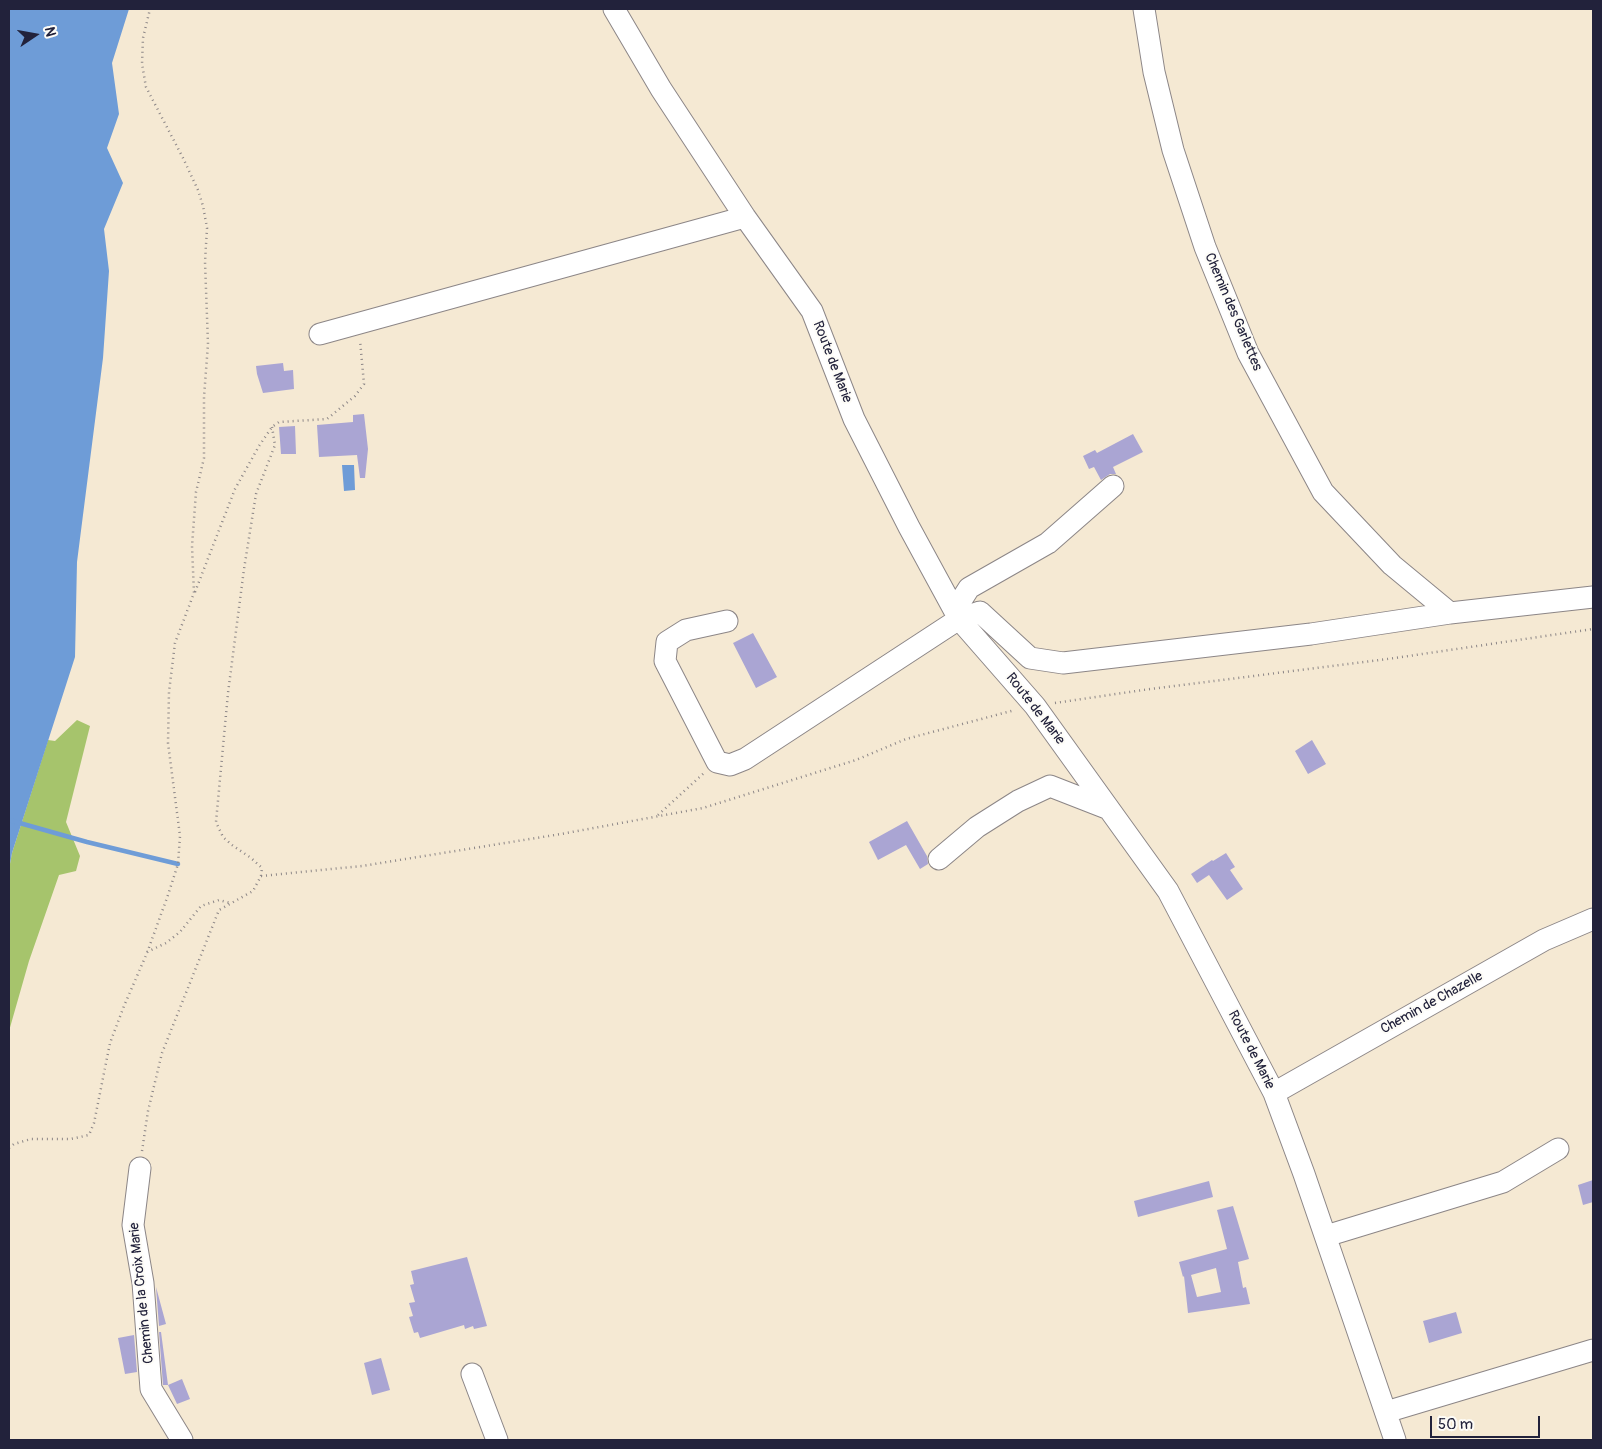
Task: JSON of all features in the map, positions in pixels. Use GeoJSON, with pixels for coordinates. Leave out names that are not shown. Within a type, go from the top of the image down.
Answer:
{"type":"FeatureCollection","features":[{"type":"Feature","properties":{"kind":"street","name":"Route de Marie"},"geometry":{"type":"LineString","coordinates":[[614,9],[661,89],[745,217],[812,311],[854,419],[909,527],[957,614],[1035,706],[1168,891],[1274,1093],[1326,1236],[1395,1440]]}},
{"type":"Feature","properties":{"kind":"street","name":"Chemin des Garlettes"},"geometry":{"type":"LineString","coordinates":[[1144,9],[1154,72],[1173,150],[1205,247],[1248,353],[1323,492],[1392,565],[1450,613]]}},
{"type":"Feature","properties":{"kind":"street"},"geometry":{"type":"LineString","coordinates":[[320,334],[745,217]]}},
{"type":"Feature","properties":{"kind":"street"},"geometry":{"type":"LineString","coordinates":[[957,614],[969,588],[1048,543],[1112,486]]}},
{"type":"Feature","properties":{"kind":"street"},"geometry":{"type":"LineString","coordinates":[[727,621],[686,630],[667,642],[666,662],[717,762],[730,765],[745,759],[957,614],[980,612],[1030,658],[1063,664],[1311,634],[1450,613],[1593,597]]}},
{"type":"Feature","properties":{"kind":"street"},"geometry":{"type":"LineString","coordinates":[[938,859],[977,827],[1018,801],[1050,786],[1109,809]]}},
{"type":"Feature","properties":{"kind":"street","name":"Chemin de Chazelle"},"geometry":{"type":"LineString","coordinates":[[1274,1093],[1544,940],[1593,918]]}},
{"type":"Feature","properties":{"kind":"street"},"geometry":{"type":"LineString","coordinates":[[1326,1236],[1503,1182],[1558,1148]]}},
{"type":"Feature","properties":{"kind":"street","name":"Chemin de la Croix Marie"},"geometry":{"type":"LineString","coordinates":[[140,1168],[133,1225],[144,1283],[151,1389],[182,1440]]}},
{"type":"Feature","properties":{"kind":"street"},"geometry":{"type":"LineString","coordinates":[[1386,1412],[1593,1350]]}},
{"type":"Feature","properties":{"kind":"street"},"geometry":{"type":"LineString","coordinates":[[472,1374],[497,1440]]}},
{"type":"Feature","properties":{"kind":"path"},"geometry":{"type":"LineString","coordinates":[[150,9],[143,38],[142,64],[146,87],[198,190],[207,228],[205,262],[208,344],[204,397],[204,458],[196,492],[192,546],[194,593]]}},
{"type":"Feature","properties":{"kind":"path"},"geometry":{"type":"LineString","coordinates":[[9,1148],[14,1144],[31,1139],[71,1139],[89,1135],[94,1123],[110,1044],[147,953],[178,864],[180,836],[168,743],[169,692],[175,643],[235,488],[272,427],[279,422],[327,419],[355,396],[364,384],[360,324]]}},
{"type":"Feature","properties":{"kind":"path"},"geometry":{"type":"LineString","coordinates":[[140,1168],[148,1110],[162,1053],[219,910],[252,891],[261,876],[262,868],[223,837],[216,822],[228,693],[244,569],[256,494],[275,445],[272,427]]}},
{"type":"Feature","properties":{"kind":"path"},"geometry":{"type":"LineString","coordinates":[[261,876],[362,866],[561,834],[703,808],[856,760],[906,739],[1018,709],[1142,690],[1395,658],[1593,629]]}},
{"type":"Feature","properties":{"kind":"path"},"geometry":{"type":"LineString","coordinates":[[657,816],[717,762]]}},
{"type":"Feature","properties":{"kind":"path"},"geometry":{"type":"LineString","coordinates":[[147,953],[166,943],[180,932],[201,906],[219,900],[231,903]]}},
{"type":"Feature","properties":{"kind":"green space"},"geometry":{"type":"Polygon","coordinates":[[[77,720],[90,726],[66,822],[80,856],[76,871],[59,875],[29,961],[9,1031],[9,869],[12,853],[48,740],[55,741],[77,720]]]}},
{"type":"Feature","properties":{"kind":"water"},"geometry":{"type":"Polygon","coordinates":[[[9,9],[129,9],[112,63],[119,114],[107,148],[123,183],[104,229],[109,271],[103,358],[77,562],[75,657],[12,853],[9,869],[9,9]]]}},
{"type":"Feature","properties":{"kind":"water"},"geometry":{"type":"Polygon","coordinates":[[[342,465],[354,465],[355,490],[344,491],[342,465]]]}},
{"type":"Feature","properties":{"kind":"building"},"geometry":{"type":"Polygon","coordinates":[[[283,363],[284,371],[293,370],[294,389],[263,393],[256,366],[283,363]]]}},
{"type":"Feature","properties":{"kind":"building"},"geometry":{"type":"Polygon","coordinates":[[[364,414],[368,449],[365,478],[360,478],[357,455],[319,457],[317,425],[353,422],[353,415],[364,414]]]}},
{"type":"Feature","properties":{"kind":"building"},"geometry":{"type":"Polygon","coordinates":[[[295,426],[296,454],[281,454],[279,427],[295,426]]]}},
{"type":"Feature","properties":{"kind":"building"},"geometry":{"type":"Polygon","coordinates":[[[1133,434],[1143,452],[1113,467],[1116,474],[1110,474],[1101,480],[1094,467],[1089,469],[1083,456],[1095,450],[1097,453],[1133,434]]]}},
{"type":"Feature","properties":{"kind":"building"},"geometry":{"type":"Polygon","coordinates":[[[753,633],[777,677],[756,688],[733,643],[753,633]]]}},
{"type":"Feature","properties":{"kind":"building"},"geometry":{"type":"Polygon","coordinates":[[[1312,740],[1326,764],[1308,774],[1295,751],[1312,740]]]}},
{"type":"Feature","properties":{"kind":"building"},"geometry":{"type":"Polygon","coordinates":[[[907,821],[927,856],[928,864],[920,869],[906,845],[878,860],[869,842],[907,821]]]}},
{"type":"Feature","properties":{"kind":"building"},"geometry":{"type":"Polygon","coordinates":[[[1226,853],[1235,867],[1230,870],[1243,889],[1227,900],[1209,875],[1197,883],[1191,874],[1226,853]]]}},
{"type":"Feature","properties":{"kind":"building"},"geometry":{"type":"Polygon","coordinates":[[[1593,1180],[1593,1202],[1583,1205],[1578,1185],[1593,1180]]]}},
{"type":"Feature","properties":{"kind":"building"},"geometry":{"type":"Polygon","coordinates":[[[1209,1181],[1213,1197],[1138,1217],[1134,1201],[1209,1181]]]}},
{"type":"Feature","properties":{"kind":"building"},"geometry":{"type":"Polygon","coordinates":[[[1233,1206],[1249,1259],[1238,1262],[1243,1288],[1246,1287],[1250,1304],[1188,1313],[1184,1276],[1179,1262],[1227,1249],[1217,1210],[1233,1206]],[[1216,1268],[1191,1275],[1197,1297],[1221,1292],[1216,1268]]]}},
{"type":"Feature","properties":{"kind":"building"},"geometry":{"type":"Polygon","coordinates":[[[467,1257],[487,1326],[474,1329],[473,1326],[465,1329],[464,1325],[420,1338],[418,1332],[414,1333],[409,1317],[413,1316],[409,1303],[415,1302],[410,1285],[414,1284],[411,1271],[467,1257]]]}},
{"type":"Feature","properties":{"kind":"building"},"geometry":{"type":"Polygon","coordinates":[[[156,1287],[166,1324],[159,1326],[156,1287]]]}},
{"type":"Feature","properties":{"kind":"building"},"geometry":{"type":"Polygon","coordinates":[[[1456,1312],[1462,1333],[1429,1343],[1423,1321],[1456,1312]]]}},
{"type":"Feature","properties":{"kind":"building"},"geometry":{"type":"Polygon","coordinates":[[[159,1332],[161,1332],[168,1385],[163,1385],[159,1332]]]}},
{"type":"Feature","properties":{"kind":"building"},"geometry":{"type":"Polygon","coordinates":[[[134,1335],[137,1372],[125,1374],[118,1338],[134,1335]]]}},
{"type":"Feature","properties":{"kind":"building"},"geometry":{"type":"Polygon","coordinates":[[[381,1358],[390,1390],[372,1395],[364,1363],[381,1358]]]}},
{"type":"Feature","properties":{"kind":"building"},"geometry":{"type":"Polygon","coordinates":[[[182,1379],[190,1399],[177,1404],[168,1385],[182,1379]]]}},
{"type":"Feature","properties":{"kind":"waterway"},"geometry":{"type":"LineString","coordinates":[[9,820],[87,842],[178,864]]}}]}
